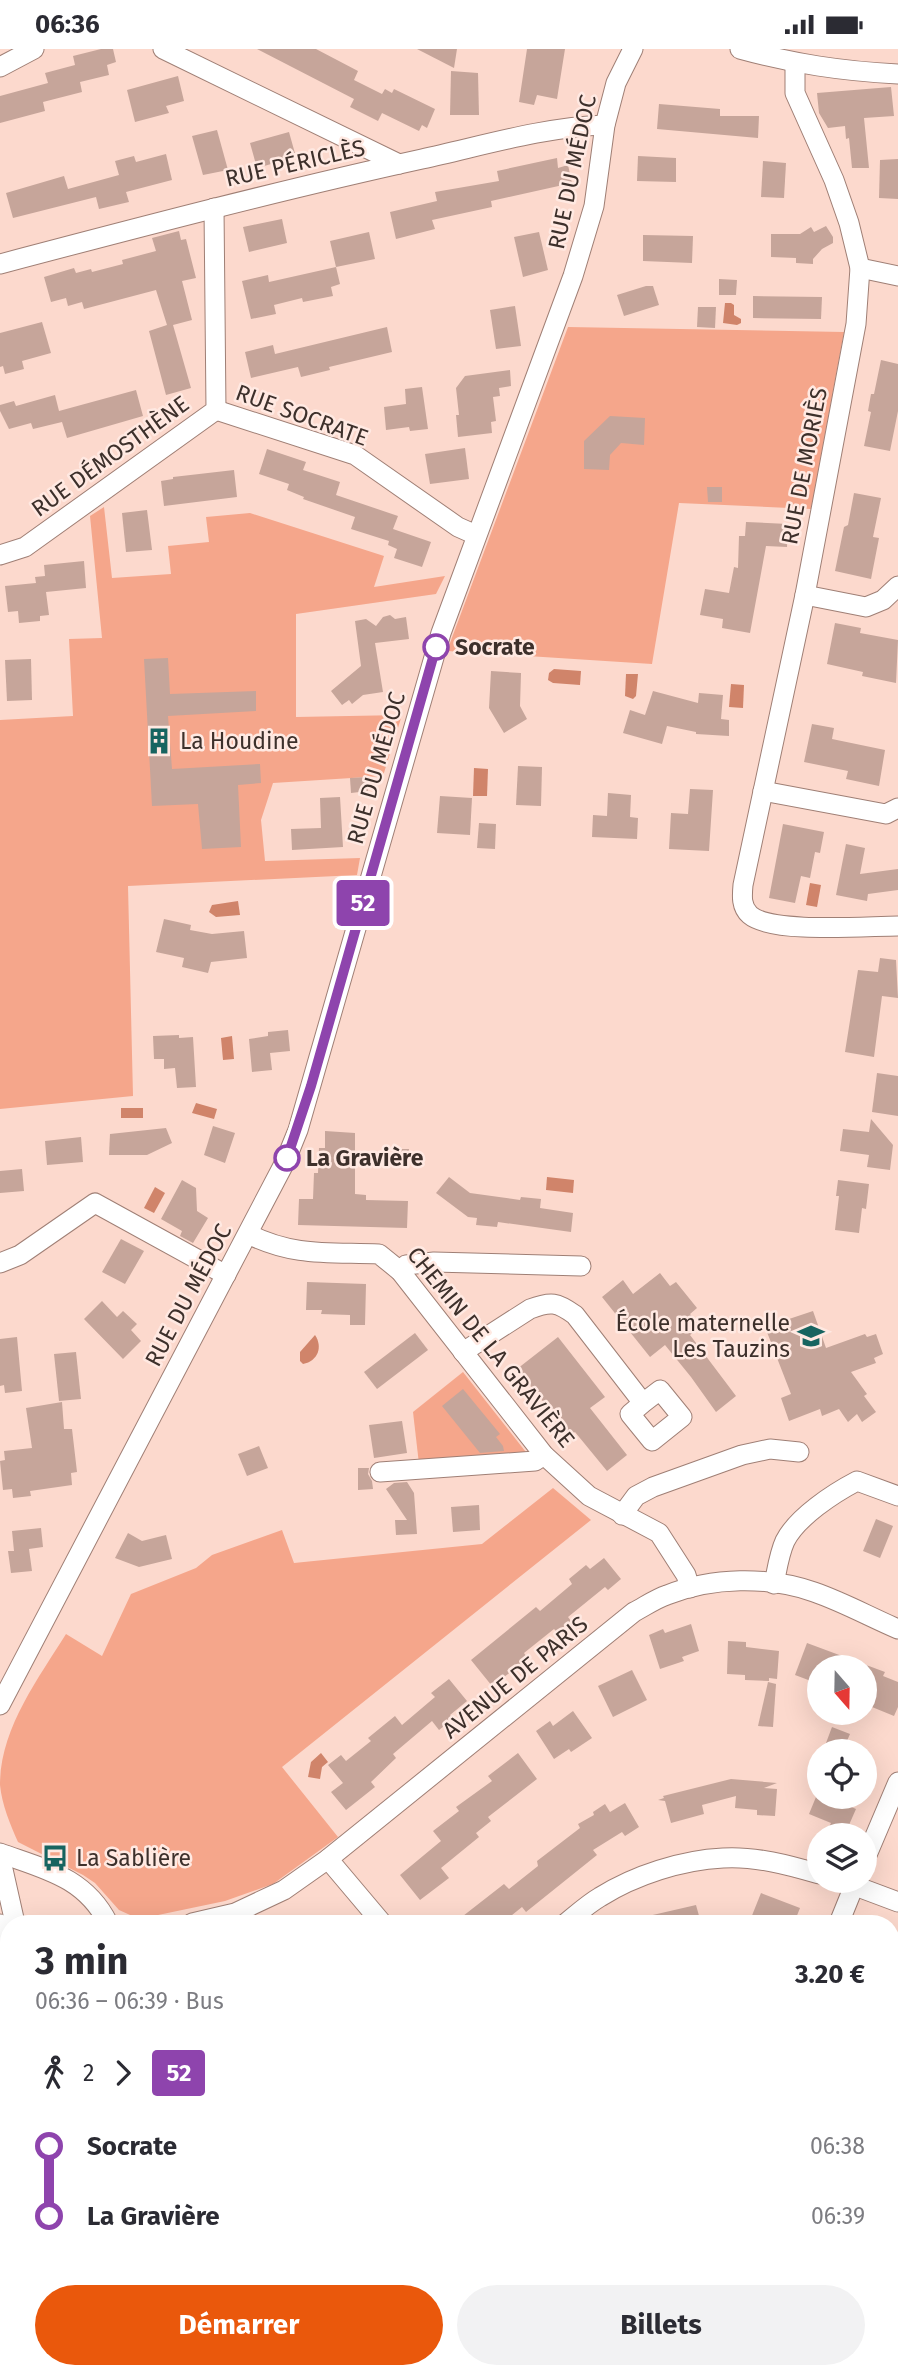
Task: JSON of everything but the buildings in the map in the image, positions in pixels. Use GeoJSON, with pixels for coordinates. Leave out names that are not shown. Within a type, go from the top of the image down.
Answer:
{"type":"FeatureCollection","features":[{"type":"Feature","properties":{"kind":"street"},"geometry":{"type":"LineString","coordinates":[[0,67],[34,49]]}},
{"type":"Feature","properties":{"kind":"street"},"geometry":{"type":"LineString","coordinates":[[163,49],[399,164]]}},
{"type":"Feature","properties":{"kind":"street","name":"RUE DU MÉDOC"},"geometry":{"type":"LineString","coordinates":[[0,1705],[248,1234],[285,1162],[298,1130],[437,645],[573,276],[594,207],[605,125],[617,83],[633,49]]}},
{"type":"Feature","properties":{"kind":"street"},"geometry":{"type":"LineString","coordinates":[[740,49],[831,69],[898,74]]}},
{"type":"Feature","properties":{"kind":"street","name":"RUE DE MORIÈS"},"geometry":{"type":"LineString","coordinates":[[795,63],[795,93],[834,180],[849,223],[860,268],[856,324],[805,595],[742,899],[751,917],[764,923],[783,926],[898,926]]}},
{"type":"Feature","properties":{"kind":"street","name":"RUE PÉRICLÈS"},"geometry":{"type":"LineString","coordinates":[[0,264],[214,208],[399,164],[572,126],[605,125]]}},
{"type":"Feature","properties":{"kind":"street","name":"RUE DÉMOSTHÈNE"},"geometry":{"type":"LineString","coordinates":[[0,555],[25,547],[216,409],[214,208]]}},
{"type":"Feature","properties":{"kind":"street"},"geometry":{"type":"LineString","coordinates":[[860,268],[898,276]]}},
{"type":"Feature","properties":{"kind":"street","name":"RUE SOCRATE"},"geometry":{"type":"LineString","coordinates":[[216,409],[355,455],[458,527],[476,535]]}},
{"type":"Feature","properties":{"kind":"street"},"geometry":{"type":"LineString","coordinates":[[805,595],[866,607],[883,600],[898,586]]}},
{"type":"Feature","properties":{"kind":"street"},"geometry":{"type":"LineString","coordinates":[[763,790],[886,814],[898,809]]}},
{"type":"Feature","properties":{"kind":"street"},"geometry":{"type":"LineString","coordinates":[[0,1263],[20,1255],[95,1203],[226,1275]]}},
{"type":"Feature","properties":{"kind":"street","name":"CHEMIN DE LA GRAVIÈRE"},"geometry":{"type":"LineString","coordinates":[[248,1234],[276,1247],[294,1251],[379,1254],[400,1271],[544,1455],[589,1496],[659,1533],[686,1575],[690,1588]]}},
{"type":"Feature","properties":{"kind":"street"},"geometry":{"type":"LineString","coordinates":[[400,1271],[406,1265],[434,1262],[581,1266]]}},
{"type":"Feature","properties":{"kind":"street"},"geometry":{"type":"LineString","coordinates":[[463,1352],[530,1309],[542,1304],[561,1305],[575,1315],[643,1403]]}},
{"type":"Feature","properties":{"kind":"street"},"geometry":{"type":"LineString","coordinates":[[622,1515],[636,1496],[653,1487],[717,1464],[770,1449],[799,1452]]}},
{"type":"Feature","properties":{"kind":"street"},"geometry":{"type":"LineString","coordinates":[[380,1472],[535,1461],[544,1455]]}},
{"type":"Feature","properties":{"kind":"street"},"geometry":{"type":"LineString","coordinates":[[774,1584],[786,1539],[808,1514],[840,1490],[857,1481],[898,1496]]}},
{"type":"Feature","properties":{"kind":"street","name":"AVENUE DE PARIS"},"geometry":{"type":"LineString","coordinates":[[226,1915],[284,1891],[328,1860],[634,1612],[665,1595],[735,1580],[774,1584],[813,1592],[898,1629]]}},
{"type":"Feature","properties":{"kind":"street"},"geometry":{"type":"LineString","coordinates":[[877,1831],[898,1782]]}},
{"type":"Feature","properties":{"kind":"street"},"geometry":{"type":"LineString","coordinates":[[13,1915],[0,1854],[29,1862],[74,1882],[91,1897],[103,1915]]}},
{"type":"Feature","properties":{"kind":"street"},"geometry":{"type":"LineString","coordinates":[[576,1915],[600,1897],[680,1864],[725,1858],[784,1864],[807,1871]]}},
{"type":"Feature","properties":{"kind":"street"},"geometry":{"type":"LineString","coordinates":[[328,1860],[375,1915]]}},
{"type":"Feature","properties":{"kind":"street"},"geometry":{"type":"LineString","coordinates":[[841,1915],[848,1893]]}},
{"type":"Feature","properties":{"kind":"street"},"geometry":{"type":"LineString","coordinates":[[876,1893],[898,1902]]}},
{"type":"Feature","properties":{"kind":"shaded area"},"geometry":{"type":"Polygon","coordinates":[[[725,303],[734,305],[734,315],[741,319],[741,323],[723,323],[725,303]]]}},
{"type":"Feature","properties":{"kind":"shaded area"},"geometry":{"type":"Polygon","coordinates":[[[568,327],[844,332],[811,509],[679,503],[652,664],[447,651],[568,327]]]}},
{"type":"Feature","properties":{"kind":"shaded area"},"geometry":{"type":"Polygon","coordinates":[[[104,507],[112,578],[171,574],[168,546],[209,542],[206,517],[250,513],[384,556],[374,587],[445,576],[436,594],[296,614],[296,717],[402,715],[383,776],[273,783],[261,820],[265,861],[360,858],[357,875],[128,886],[133,1096],[0,1109],[0,720],[73,716],[69,639],[102,638],[90,516],[104,507]]]}},
{"type":"Feature","properties":{"kind":"shaded area"},"geometry":{"type":"Polygon","coordinates":[[[554,669],[581,671],[580,685],[553,683],[548,680],[549,673],[554,669]]]}},
{"type":"Feature","properties":{"kind":"shaded area"},"geometry":{"type":"Polygon","coordinates":[[[626,674],[638,674],[636,696],[633,699],[625,696],[626,674]]]}},
{"type":"Feature","properties":{"kind":"shaded area"},"geometry":{"type":"Polygon","coordinates":[[[731,684],[744,685],[743,708],[729,707],[731,684]]]}},
{"type":"Feature","properties":{"kind":"shaded area"},"geometry":{"type":"Polygon","coordinates":[[[474,768],[488,769],[487,796],[473,796],[474,768]]]}},
{"type":"Feature","properties":{"kind":"shaded area"},"geometry":{"type":"Polygon","coordinates":[[[810,883],[821,885],[817,907],[806,905],[810,883]]]}},
{"type":"Feature","properties":{"kind":"shaded area"},"geometry":{"type":"Polygon","coordinates":[[[238,901],[240,915],[216,917],[209,912],[212,905],[238,901]]]}},
{"type":"Feature","properties":{"kind":"shaded area"},"geometry":{"type":"Polygon","coordinates":[[[232,1036],[234,1059],[223,1060],[221,1038],[232,1036]]]}},
{"type":"Feature","properties":{"kind":"shaded area"},"geometry":{"type":"Polygon","coordinates":[[[196,1103],[217,1109],[214,1119],[192,1113],[196,1103]]]}},
{"type":"Feature","properties":{"kind":"shaded area"},"geometry":{"type":"Polygon","coordinates":[[[121,1108],[143,1108],[143,1118],[121,1118],[121,1108]]]}},
{"type":"Feature","properties":{"kind":"shaded area"},"geometry":{"type":"Polygon","coordinates":[[[547,1177],[574,1180],[573,1193],[546,1190],[547,1177]]]}},
{"type":"Feature","properties":{"kind":"shaded area"},"geometry":{"type":"Polygon","coordinates":[[[155,1187],[165,1193],[154,1213],[144,1208],[155,1187]]]}},
{"type":"Feature","properties":{"kind":"shaded area"},"geometry":{"type":"Polygon","coordinates":[[[315,1335],[319,1344],[318,1353],[303,1364],[300,1361],[300,1352],[315,1335]]]}},
{"type":"Feature","properties":{"kind":"shaded area"},"geometry":{"type":"Polygon","coordinates":[[[463,1372],[529,1456],[419,1464],[413,1412],[463,1372]]]}},
{"type":"Feature","properties":{"kind":"shaded area"},"geometry":{"type":"Polygon","coordinates":[[[553,1488],[591,1520],[282,1767],[338,1837],[273,1884],[225,1901],[158,1915],[130,1915],[119,1910],[95,1883],[83,1875],[18,1842],[9,1821],[0,1785],[6,1744],[22,1705],[66,1634],[102,1656],[131,1594],[196,1568],[212,1555],[282,1530],[294,1563],[482,1544],[553,1488]]]}},
{"type":"Feature","properties":{"kind":"shaded area"},"geometry":{"type":"Polygon","coordinates":[[[321,1753],[328,1762],[322,1767],[320,1779],[308,1777],[311,1762],[321,1753]]]}},
{"type":"Feature","properties":{"kind":"bus line","name":"52"},"geometry":{"type":"LineString","coordinates":[[287,1158],[311,1086],[436,647]]}},
{"type":"Feature","properties":{"kind":"place","name":"Socrate"},"geometry":{"type":"Point","coordinates":[436,647]}},
{"type":"Feature","properties":{"kind":"place","name":"La Houdine"},"geometry":{"type":"Point","coordinates":[159,741]}},
{"type":"Feature","properties":{"kind":"place","name":"La Gravière"},"geometry":{"type":"Point","coordinates":[287,1158]}},
{"type":"Feature","properties":{"kind":"place","name":"École maternelle Les Tauzins"},"geometry":{"type":"Point","coordinates":[811,1336]}},
{"type":"Feature","properties":{"kind":"place","name":"La Sablière"},"geometry":{"type":"Point","coordinates":[55,1858]}}]}
